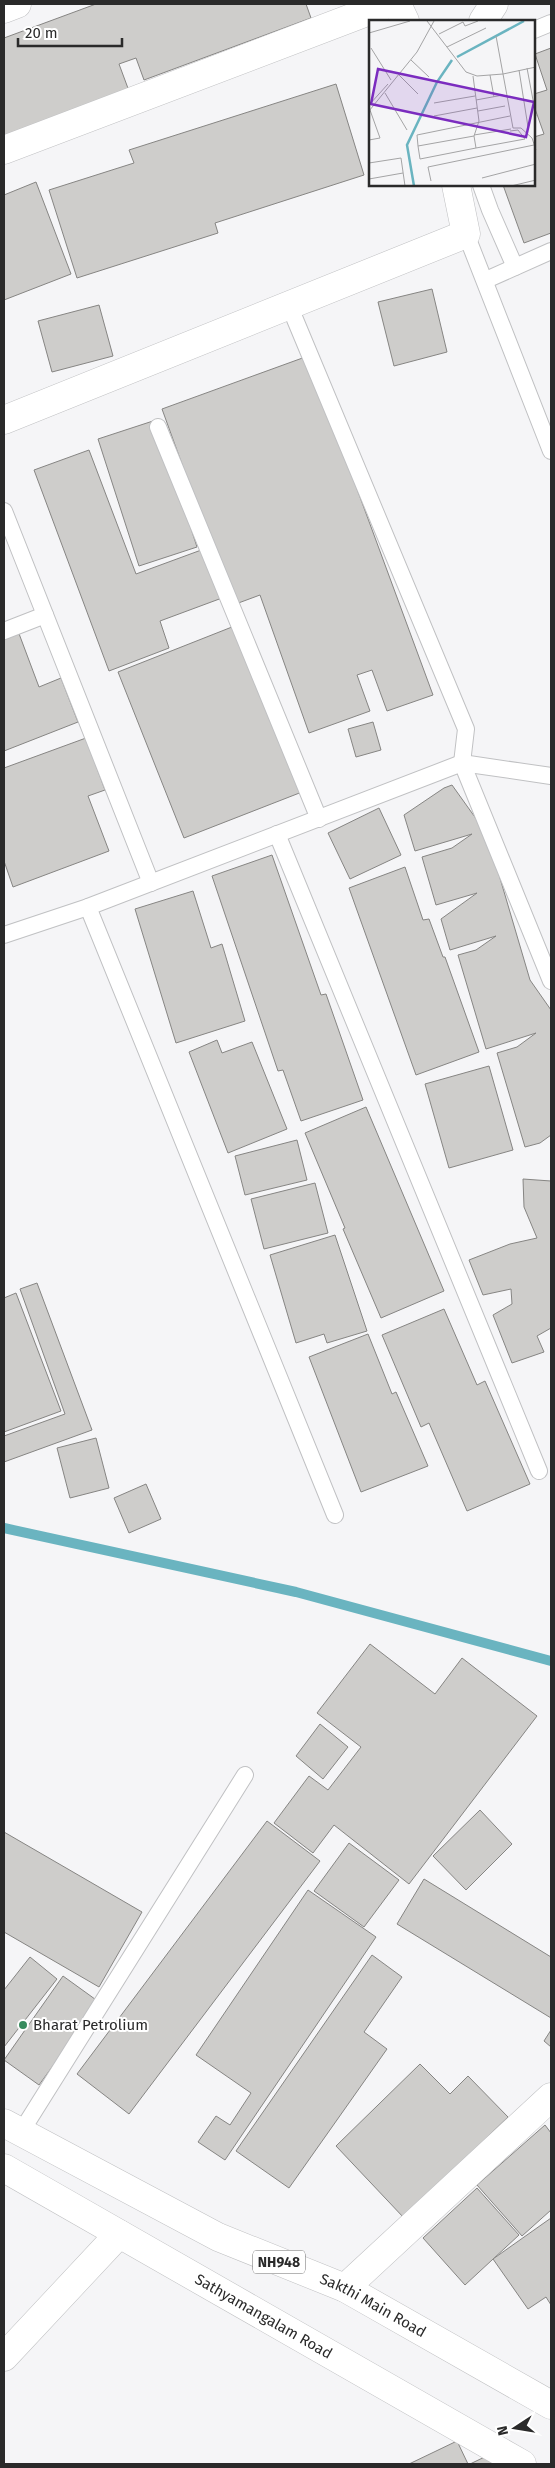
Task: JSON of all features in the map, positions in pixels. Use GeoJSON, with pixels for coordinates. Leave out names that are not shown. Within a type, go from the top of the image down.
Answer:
{"type":"FeatureCollection","features":[{"type":"Feature","properties":{"kind":"main road"},"geometry":{"type":"LineString","coordinates":[[4,9],[17,4]]}},
{"type":"Feature","properties":{"kind":"main road"},"geometry":{"type":"LineString","coordinates":[[4,150],[388,4]]}},
{"type":"Feature","properties":{"kind":"main road"},"geometry":{"type":"LineString","coordinates":[[397,4],[405,20]]}},
{"type":"Feature","properties":{"kind":"main road"},"geometry":{"type":"LineString","coordinates":[[484,20],[494,4]]}},
{"type":"Feature","properties":{"kind":"main road"},"geometry":{"type":"LineString","coordinates":[[4,420],[466,234],[456,186]]}},
{"type":"Feature","properties":{"kind":"main road"},"geometry":{"type":"LineString","coordinates":[[345,2288],[551,2097]]}},
{"type":"Feature","properties":{"kind":"main road","name":"Sakthi Main Road"},"geometry":{"type":"LineString","coordinates":[[12,2127],[218,2238],[345,2288],[551,2405]]}},
{"type":"Feature","properties":{"kind":"main road","name":"Sathyamangalam Road"},"geometry":{"type":"LineString","coordinates":[[4,2168],[522,2464]]}},
{"type":"Feature","properties":{"kind":"main road"},"geometry":{"type":"LineString","coordinates":[[4,2357],[120,2234]]}},
{"type":"Feature","properties":{"kind":"lane"},"geometry":{"type":"LineString","coordinates":[[535,30],[551,23]]}},
{"type":"Feature","properties":{"kind":"lane"},"geometry":{"type":"LineString","coordinates":[[482,186],[490,210],[515,267]]}},
{"type":"Feature","properties":{"kind":"lane"},"geometry":{"type":"LineString","coordinates":[[466,234],[486,280],[551,451]]}},
{"type":"Feature","properties":{"kind":"lane"},"geometry":{"type":"LineString","coordinates":[[486,280],[551,251]]}},
{"type":"Feature","properties":{"kind":"lane"},"geometry":{"type":"LineString","coordinates":[[289,305],[466,729],[462,763],[551,981]]}},
{"type":"Feature","properties":{"kind":"lane"},"geometry":{"type":"LineString","coordinates":[[158,427],[319,819]]}},
{"type":"Feature","properties":{"kind":"lane"},"geometry":{"type":"LineString","coordinates":[[4,511],[151,883]]}},
{"type":"Feature","properties":{"kind":"lane"},"geometry":{"type":"LineString","coordinates":[[4,631],[45,614]]}},
{"type":"Feature","properties":{"kind":"lane"},"geometry":{"type":"LineString","coordinates":[[4,935],[88,907],[462,763],[551,776]]}},
{"type":"Feature","properties":{"kind":"lane"},"geometry":{"type":"LineString","coordinates":[[277,834],[539,1471]]}},
{"type":"Feature","properties":{"kind":"lane"},"geometry":{"type":"LineString","coordinates":[[88,907],[336,1515]]}},
{"type":"Feature","properties":{"kind":"lane"},"geometry":{"type":"LineString","coordinates":[[12,2127],[245,1775]]}},
{"type":"Feature","properties":{"kind":"building"},"geometry":{"type":"Polygon","coordinates":[[[96,4],[306,4],[311,18],[144,80],[136,58],[119,64],[129,91],[4,138],[4,38],[96,4]]]}},
{"type":"Feature","properties":{"kind":"building"},"geometry":{"type":"Polygon","coordinates":[[[551,48],[551,233],[524,243],[503,186],[535,186],[535,137],[544,134],[535,109],[535,94],[547,90],[535,54],[551,48]]]}},
{"type":"Feature","properties":{"kind":"building"},"geometry":{"type":"Polygon","coordinates":[[[336,84],[364,175],[215,223],[218,233],[77,278],[49,190],[134,163],[129,150],[336,84]]]}},
{"type":"Feature","properties":{"kind":"building"},"geometry":{"type":"Polygon","coordinates":[[[36,182],[71,274],[4,300],[4,195],[36,182]]]}},
{"type":"Feature","properties":{"kind":"building"},"geometry":{"type":"Polygon","coordinates":[[[432,289],[447,352],[394,366],[378,302],[432,289]]]}},
{"type":"Feature","properties":{"kind":"building"},"geometry":{"type":"Polygon","coordinates":[[[99,305],[113,356],[52,372],[38,321],[99,305]]]}},
{"type":"Feature","properties":{"kind":"building"},"geometry":{"type":"Polygon","coordinates":[[[308,356],[433,695],[387,711],[372,670],[357,675],[370,711],[309,733],[260,595],[233,605],[162,409],[308,356]]]}},
{"type":"Feature","properties":{"kind":"building"},"geometry":{"type":"Polygon","coordinates":[[[156,420],[197,547],[139,566],[98,439],[156,420]]]}},
{"type":"Feature","properties":{"kind":"building"},"geometry":{"type":"Polygon","coordinates":[[[89,450],[136,574],[204,549],[222,598],[160,621],[169,648],[109,671],[34,470],[89,450]]]}},
{"type":"Feature","properties":{"kind":"building"},"geometry":{"type":"Polygon","coordinates":[[[237,625],[302,792],[184,838],[118,672],[237,625]]]}},
{"type":"Feature","properties":{"kind":"building"},"geometry":{"type":"Polygon","coordinates":[[[18,631],[39,687],[61,678],[78,722],[4,751],[4,637],[18,631]]]}},
{"type":"Feature","properties":{"kind":"building"},"geometry":{"type":"Polygon","coordinates":[[[373,722],[381,750],[356,757],[348,729],[373,722]]]}},
{"type":"Feature","properties":{"kind":"building"},"geometry":{"type":"Polygon","coordinates":[[[86,738],[105,790],[88,796],[109,851],[13,887],[4,861],[4,768],[86,738]]]}},
{"type":"Feature","properties":{"kind":"building"},"geometry":{"type":"Polygon","coordinates":[[[452,785],[487,834],[530,980],[551,1010],[551,1135],[540,1143],[525,1147],[497,1053],[517,1047],[536,1033],[486,1049],[458,955],[476,950],[496,936],[450,950],[441,919],[477,893],[436,905],[422,857],[452,848],[472,834],[415,851],[404,815],[444,788],[452,785]]]}},
{"type":"Feature","properties":{"kind":"building"},"geometry":{"type":"Polygon","coordinates":[[[379,808],[401,855],[350,879],[328,833],[379,808]]]}},
{"type":"Feature","properties":{"kind":"building"},"geometry":{"type":"Polygon","coordinates":[[[272,855],[321,995],[326,994],[363,1100],[301,1121],[283,1070],[278,1071],[212,876],[272,855]]]}},
{"type":"Feature","properties":{"kind":"building"},"geometry":{"type":"Polygon","coordinates":[[[405,867],[423,920],[429,919],[443,957],[445,957],[479,1052],[416,1075],[349,888],[405,867]]]}},
{"type":"Feature","properties":{"kind":"building"},"geometry":{"type":"Polygon","coordinates":[[[193,891],[211,948],[222,944],[245,1021],[176,1043],[135,909],[193,891]]]}},
{"type":"Feature","properties":{"kind":"building"},"geometry":{"type":"Polygon","coordinates":[[[217,1040],[222,1053],[252,1042],[287,1129],[228,1153],[189,1052],[217,1040]]]}},
{"type":"Feature","properties":{"kind":"building"},"geometry":{"type":"Polygon","coordinates":[[[489,1066],[513,1150],[449,1168],[425,1084],[489,1066]]]}},
{"type":"Feature","properties":{"kind":"building"},"geometry":{"type":"Polygon","coordinates":[[[366,1107],[444,1291],[381,1318],[305,1133],[366,1107]]]}},
{"type":"Feature","properties":{"kind":"building"},"geometry":{"type":"Polygon","coordinates":[[[297,1140],[307,1180],[245,1195],[235,1156],[297,1140]]]}},
{"type":"Feature","properties":{"kind":"building"},"geometry":{"type":"Polygon","coordinates":[[[523,1179],[551,1181],[551,1328],[537,1336],[544,1352],[512,1363],[493,1315],[512,1304],[511,1289],[483,1295],[469,1260],[510,1244],[537,1238],[524,1207],[523,1179]]]}},
{"type":"Feature","properties":{"kind":"building"},"geometry":{"type":"Polygon","coordinates":[[[315,1183],[328,1233],[264,1249],[251,1199],[315,1183]]]}},
{"type":"Feature","properties":{"kind":"building"},"geometry":{"type":"Polygon","coordinates":[[[335,1235],[367,1331],[327,1343],[324,1334],[296,1343],[270,1255],[335,1235]]]}},
{"type":"Feature","properties":{"kind":"building"},"geometry":{"type":"Polygon","coordinates":[[[37,1283],[92,1430],[4,1462],[4,1436],[65,1414],[20,1289],[37,1283]]]}},
{"type":"Feature","properties":{"kind":"building"},"geometry":{"type":"Polygon","coordinates":[[[16,1293],[61,1411],[4,1432],[4,1298],[16,1293]]]}},
{"type":"Feature","properties":{"kind":"building"},"geometry":{"type":"Polygon","coordinates":[[[444,1309],[477,1385],[485,1381],[530,1484],[467,1511],[429,1423],[421,1427],[382,1335],[444,1309]]]}},
{"type":"Feature","properties":{"kind":"building"},"geometry":{"type":"Polygon","coordinates":[[[368,1334],[392,1394],[396,1392],[428,1466],[361,1492],[309,1357],[368,1334]]]}},
{"type":"Feature","properties":{"kind":"building"},"geometry":{"type":"Polygon","coordinates":[[[96,1438],[109,1488],[70,1498],[57,1448],[96,1438]]]}},
{"type":"Feature","properties":{"kind":"building"},"geometry":{"type":"Polygon","coordinates":[[[146,1484],[161,1519],[129,1533],[114,1498],[146,1484]]]}},
{"type":"Feature","properties":{"kind":"building"},"geometry":{"type":"Polygon","coordinates":[[[370,1644],[435,1694],[462,1658],[537,1716],[409,1884],[334,1825],[313,1853],[274,1823],[309,1776],[328,1790],[361,1747],[317,1713],[370,1644]]]}},
{"type":"Feature","properties":{"kind":"building"},"geometry":{"type":"Polygon","coordinates":[[[320,1724],[348,1747],[323,1779],[296,1756],[320,1724]]]}},
{"type":"Feature","properties":{"kind":"building"},"geometry":{"type":"Polygon","coordinates":[[[480,1810],[512,1844],[466,1890],[433,1856],[480,1810]]]}},
{"type":"Feature","properties":{"kind":"building"},"geometry":{"type":"Polygon","coordinates":[[[267,1821],[320,1861],[129,2114],[77,2074],[267,1821]]]}},
{"type":"Feature","properties":{"kind":"building"},"geometry":{"type":"Polygon","coordinates":[[[4,1832],[142,1912],[99,1987],[4,1932],[4,1832]]]}},
{"type":"Feature","properties":{"kind":"building"},"geometry":{"type":"Polygon","coordinates":[[[349,1843],[399,1880],[364,1927],[314,1891],[349,1843]]]}},
{"type":"Feature","properties":{"kind":"building"},"geometry":{"type":"Polygon","coordinates":[[[424,1879],[551,1957],[551,2018],[397,1924],[424,1879]]]}},
{"type":"Feature","properties":{"kind":"building"},"geometry":{"type":"Polygon","coordinates":[[[308,1890],[376,1937],[225,2160],[198,2142],[216,2116],[230,2125],[251,2093],[196,2055],[308,1890]]]}},
{"type":"Feature","properties":{"kind":"building"},"geometry":{"type":"Polygon","coordinates":[[[372,1955],[402,1977],[364,2032],[387,2049],[289,2188],[236,2151],[372,1955]]]}},
{"type":"Feature","properties":{"kind":"building"},"geometry":{"type":"Polygon","coordinates":[[[30,1957],[57,1979],[4,2047],[4,1990],[30,1957]]]}},
{"type":"Feature","properties":{"kind":"building"},"geometry":{"type":"Polygon","coordinates":[[[63,1976],[99,2002],[39,2085],[4,2060],[63,1976]]]}},
{"type":"Feature","properties":{"kind":"building"},"geometry":{"type":"Polygon","coordinates":[[[551,2030],[551,2047],[544,2041],[551,2030]]]}},
{"type":"Feature","properties":{"kind":"building"},"geometry":{"type":"Polygon","coordinates":[[[420,2064],[450,2094],[468,2076],[508,2117],[404,2218],[336,2146],[420,2064]]]}},
{"type":"Feature","properties":{"kind":"building"},"geometry":{"type":"Polygon","coordinates":[[[545,2125],[551,2133],[551,2210],[522,2236],[477,2185],[545,2125]]]}},
{"type":"Feature","properties":{"kind":"building"},"geometry":{"type":"Polygon","coordinates":[[[477,2188],[519,2235],[465,2285],[423,2238],[477,2188]]]}},
{"type":"Feature","properties":{"kind":"building"},"geometry":{"type":"Polygon","coordinates":[[[551,2218],[551,2305],[546,2297],[528,2309],[493,2259],[551,2218]]]}},
{"type":"Feature","properties":{"kind":"building"},"geometry":{"type":"Polygon","coordinates":[[[457,2441],[468,2464],[409,2464],[457,2441]]]}},
{"type":"Feature","properties":{"kind":"building"},"geometry":{"type":"Polygon","coordinates":[[[495,2452],[501,2464],[470,2464],[495,2452]]]}},
{"type":"Feature","properties":{"kind":"waterway"},"geometry":{"type":"LineString","coordinates":[[4,1528],[296,1592],[551,1661]]}},
{"type":"Feature","properties":{"kind":"place","name":"Bharat Petrolium"},"geometry":{"type":"Point","coordinates":[23,2025]}}]}
